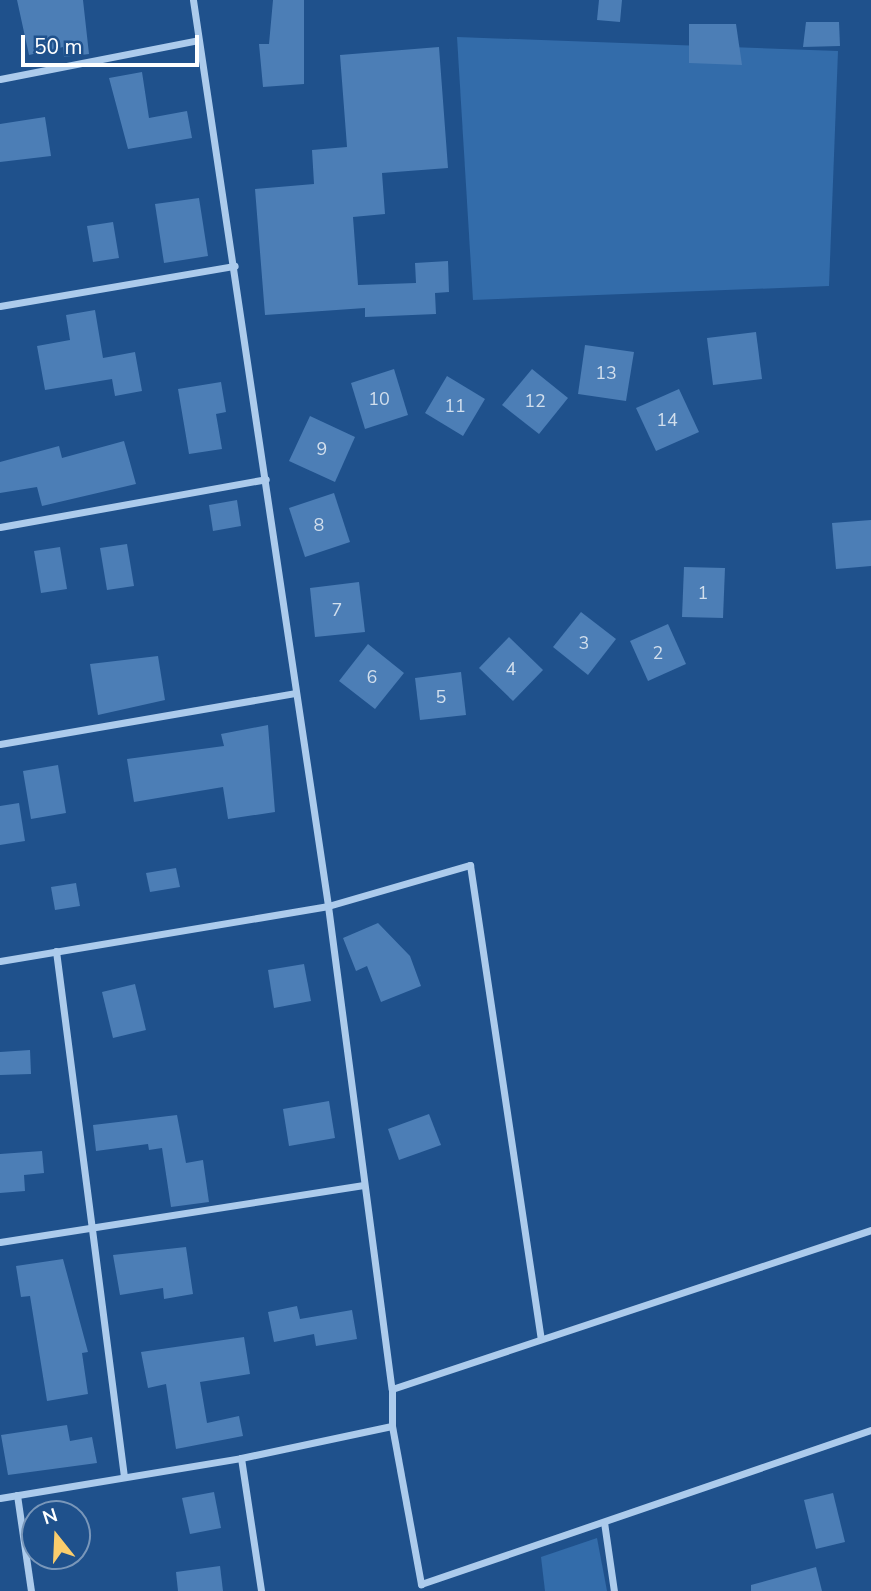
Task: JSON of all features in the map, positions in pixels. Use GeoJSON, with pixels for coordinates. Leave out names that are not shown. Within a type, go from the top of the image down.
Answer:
{"type":"FeatureCollection","features":[{"type":"Feature","properties":{"kind":"street"},"geometry":{"type":"LineString","coordinates":[[193,0],[328,906],[392,1389],[392,1426],[422,1588],[871,1430]]}},
{"type":"Feature","properties":{"kind":"street"},"geometry":{"type":"LineString","coordinates":[[0,79],[198,40]]}},
{"type":"Feature","properties":{"kind":"street"},"geometry":{"type":"LineString","coordinates":[[0,306],[234,266]]}},
{"type":"Feature","properties":{"kind":"street"},"geometry":{"type":"LineString","coordinates":[[0,527],[266,479]]}},
{"type":"Feature","properties":{"kind":"street"},"geometry":{"type":"LineString","coordinates":[[0,744],[295,693]]}},
{"type":"Feature","properties":{"kind":"street"},"geometry":{"type":"LineString","coordinates":[[0,961],[328,906],[470,865],[541,1339]]}},
{"type":"Feature","properties":{"kind":"street"},"geometry":{"type":"LineString","coordinates":[[56,951],[89,1227],[124,1478]]}},
{"type":"Feature","properties":{"kind":"street"},"geometry":{"type":"LineString","coordinates":[[0,1242],[364,1185]]}},
{"type":"Feature","properties":{"kind":"street"},"geometry":{"type":"LineString","coordinates":[[392,1389],[871,1230]]}},
{"type":"Feature","properties":{"kind":"street"},"geometry":{"type":"LineString","coordinates":[[0,1498],[241,1458],[392,1426]]}},
{"type":"Feature","properties":{"kind":"street"},"geometry":{"type":"LineString","coordinates":[[241,1458],[261,1591]]}},
{"type":"Feature","properties":{"kind":"street"},"geometry":{"type":"LineString","coordinates":[[17,1495],[31,1591]]}},
{"type":"Feature","properties":{"kind":"street"},"geometry":{"type":"LineString","coordinates":[[604,1522],[614,1591]]}},
{"type":"Feature","properties":{"kind":"shaded area"},"geometry":{"type":"Polygon","coordinates":[[[457,37],[838,51],[829,286],[473,300],[457,37]]]}},
{"type":"Feature","properties":{"kind":"shaded area"},"geometry":{"type":"Polygon","coordinates":[[[597,1538],[607,1591],[545,1591],[541,1557],[597,1538]]]}},
{"type":"Feature","properties":{"kind":"building"},"geometry":{"type":"Polygon","coordinates":[[[17,0],[83,0],[89,54],[64,57],[63,47],[29,55],[17,0]]]}},
{"type":"Feature","properties":{"kind":"building"},"geometry":{"type":"Polygon","coordinates":[[[273,0],[304,0],[304,84],[263,87],[259,44],[269,44],[273,0]]]}},
{"type":"Feature","properties":{"kind":"building"},"geometry":{"type":"Polygon","coordinates":[[[599,0],[622,0],[620,22],[597,20],[599,0]]]}},
{"type":"Feature","properties":{"kind":"building"},"geometry":{"type":"Polygon","coordinates":[[[806,22],[839,22],[840,46],[803,47],[806,22]]]}},
{"type":"Feature","properties":{"kind":"building"},"geometry":{"type":"Polygon","coordinates":[[[689,24],[736,24],[742,65],[689,63],[689,24]]]}},
{"type":"Feature","properties":{"kind":"building"},"geometry":{"type":"Polygon","coordinates":[[[439,47],[448,168],[382,173],[385,214],[353,217],[358,285],[416,283],[415,263],[448,261],[449,292],[435,293],[436,314],[365,317],[365,308],[265,315],[255,189],[314,184],[312,150],[347,147],[340,55],[439,47]]]}},
{"type":"Feature","properties":{"kind":"building"},"geometry":{"type":"Polygon","coordinates":[[[142,72],[149,118],[187,111],[192,138],[128,149],[109,78],[142,72]]]}},
{"type":"Feature","properties":{"kind":"building"},"geometry":{"type":"Polygon","coordinates":[[[45,117],[51,156],[0,162],[0,124],[45,117]]]}},
{"type":"Feature","properties":{"kind":"building"},"geometry":{"type":"Polygon","coordinates":[[[199,198],[208,256],[164,263],[155,204],[199,198]]]}},
{"type":"Feature","properties":{"kind":"building"},"geometry":{"type":"Polygon","coordinates":[[[113,222],[119,258],[93,262],[87,226],[113,222]]]}},
{"type":"Feature","properties":{"kind":"building"},"geometry":{"type":"Polygon","coordinates":[[[95,310],[103,358],[135,352],[142,391],[115,396],[112,379],[45,390],[37,346],[70,340],[66,315],[95,310]]]}},
{"type":"Feature","properties":{"kind":"building"},"geometry":{"type":"Polygon","coordinates":[[[756,332],[762,379],[713,385],[707,338],[756,332]]]}},
{"type":"Feature","properties":{"kind":"building"},"geometry":{"type":"Polygon","coordinates":[[[585,345],[634,352],[626,401],[578,394],[585,345]]]}},
{"type":"Feature","properties":{"kind":"building"},"geometry":{"type":"Polygon","coordinates":[[[394,369],[408,415],[365,429],[351,383],[394,369]]]}},
{"type":"Feature","properties":{"kind":"building"},"geometry":{"type":"Polygon","coordinates":[[[532,369],[568,398],[539,434],[502,405],[532,369]]]}},
{"type":"Feature","properties":{"kind":"building"},"geometry":{"type":"Polygon","coordinates":[[[447,376],[485,399],[463,436],[425,413],[447,376]]]}},
{"type":"Feature","properties":{"kind":"building"},"geometry":{"type":"Polygon","coordinates":[[[221,382],[226,412],[216,414],[222,449],[189,454],[178,389],[221,382]]]}},
{"type":"Feature","properties":{"kind":"building"},"geometry":{"type":"Polygon","coordinates":[[[679,389],[699,432],[656,451],[636,408],[679,389]]]}},
{"type":"Feature","properties":{"kind":"building"},"geometry":{"type":"Polygon","coordinates":[[[310,416],[355,437],[335,482],[289,461],[310,416]]]}},
{"type":"Feature","properties":{"kind":"building"},"geometry":{"type":"Polygon","coordinates":[[[124,441],[136,484],[42,506],[37,487],[0,493],[0,462],[59,446],[62,458],[124,441]]]}},
{"type":"Feature","properties":{"kind":"building"},"geometry":{"type":"Polygon","coordinates":[[[334,493],[350,542],[305,557],[289,508],[334,493]]]}},
{"type":"Feature","properties":{"kind":"building"},"geometry":{"type":"Polygon","coordinates":[[[237,500],[241,526],[213,531],[209,505],[237,500]]]}},
{"type":"Feature","properties":{"kind":"building"},"geometry":{"type":"Polygon","coordinates":[[[871,520],[871,566],[836,569],[832,523],[871,520]]]}},
{"type":"Feature","properties":{"kind":"building"},"geometry":{"type":"Polygon","coordinates":[[[127,544],[134,586],[107,590],[100,548],[127,544]]]}},
{"type":"Feature","properties":{"kind":"building"},"geometry":{"type":"Polygon","coordinates":[[[60,547],[67,589],[41,593],[34,551],[60,547]]]}},
{"type":"Feature","properties":{"kind":"building"},"geometry":{"type":"Polygon","coordinates":[[[684,567],[725,568],[723,618],[682,617],[684,567]]]}},
{"type":"Feature","properties":{"kind":"building"},"geometry":{"type":"Polygon","coordinates":[[[359,582],[365,632],[315,637],[310,588],[359,582]]]}},
{"type":"Feature","properties":{"kind":"building"},"geometry":{"type":"Polygon","coordinates":[[[581,612],[616,639],[588,675],[553,647],[581,612]]]}},
{"type":"Feature","properties":{"kind":"building"},"geometry":{"type":"Polygon","coordinates":[[[668,624],[686,664],[648,681],[630,641],[668,624]]]}},
{"type":"Feature","properties":{"kind":"building"},"geometry":{"type":"Polygon","coordinates":[[[509,637],[543,670],[513,701],[479,668],[509,637]]]}},
{"type":"Feature","properties":{"kind":"building"},"geometry":{"type":"Polygon","coordinates":[[[368,644],[404,673],[375,709],[339,681],[368,644]]]}},
{"type":"Feature","properties":{"kind":"building"},"geometry":{"type":"Polygon","coordinates":[[[158,656],[165,700],[98,715],[90,664],[158,656]]]}},
{"type":"Feature","properties":{"kind":"building"},"geometry":{"type":"Polygon","coordinates":[[[461,672],[466,715],[420,720],[415,678],[461,672]]]}},
{"type":"Feature","properties":{"kind":"building"},"geometry":{"type":"Polygon","coordinates":[[[268,725],[275,812],[228,819],[223,787],[134,802],[127,759],[224,746],[221,734],[268,725]]]}},
{"type":"Feature","properties":{"kind":"building"},"geometry":{"type":"Polygon","coordinates":[[[58,765],[66,813],[31,819],[23,771],[58,765]]]}},
{"type":"Feature","properties":{"kind":"building"},"geometry":{"type":"Polygon","coordinates":[[[19,803],[25,841],[0,845],[0,806],[19,803]]]}},
{"type":"Feature","properties":{"kind":"building"},"geometry":{"type":"Polygon","coordinates":[[[176,868],[180,887],[150,892],[146,873],[176,868]]]}},
{"type":"Feature","properties":{"kind":"building"},"geometry":{"type":"Polygon","coordinates":[[[76,883],[80,906],[55,910],[51,887],[76,883]]]}},
{"type":"Feature","properties":{"kind":"building"},"geometry":{"type":"Polygon","coordinates":[[[378,923],[410,956],[421,986],[381,1002],[367,966],[356,971],[343,938],[378,923]]]}},
{"type":"Feature","properties":{"kind":"building"},"geometry":{"type":"Polygon","coordinates":[[[304,964],[311,1001],[274,1008],[268,970],[304,964]]]}},
{"type":"Feature","properties":{"kind":"building"},"geometry":{"type":"Polygon","coordinates":[[[135,984],[146,1030],[113,1038],[102,992],[135,984]]]}},
{"type":"Feature","properties":{"kind":"building"},"geometry":{"type":"Polygon","coordinates":[[[30,1050],[31,1074],[0,1075],[0,1052],[30,1050]]]}},
{"type":"Feature","properties":{"kind":"building"},"geometry":{"type":"Polygon","coordinates":[[[329,1101],[335,1138],[289,1146],[283,1109],[329,1101]]]}},
{"type":"Feature","properties":{"kind":"building"},"geometry":{"type":"Polygon","coordinates":[[[429,1114],[441,1145],[399,1160],[388,1129],[429,1114]]]}},
{"type":"Feature","properties":{"kind":"building"},"geometry":{"type":"Polygon","coordinates":[[[177,1115],[186,1163],[203,1160],[209,1202],[171,1207],[162,1148],[149,1150],[148,1144],[96,1151],[93,1125],[177,1115]]]}},
{"type":"Feature","properties":{"kind":"building"},"geometry":{"type":"Polygon","coordinates":[[[42,1151],[44,1173],[24,1175],[25,1191],[0,1193],[0,1154],[42,1151]]]}},
{"type":"Feature","properties":{"kind":"building"},"geometry":{"type":"Polygon","coordinates":[[[186,1247],[193,1294],[164,1299],[163,1288],[120,1295],[113,1255],[186,1247]]]}},
{"type":"Feature","properties":{"kind":"building"},"geometry":{"type":"Polygon","coordinates":[[[63,1259],[88,1352],[82,1353],[88,1394],[47,1401],[30,1296],[21,1297],[16,1266],[63,1259]]]}},
{"type":"Feature","properties":{"kind":"building"},"geometry":{"type":"Polygon","coordinates":[[[297,1306],[300,1319],[352,1310],[357,1339],[316,1346],[314,1334],[274,1342],[268,1312],[297,1306]]]}},
{"type":"Feature","properties":{"kind":"building"},"geometry":{"type":"Polygon","coordinates":[[[244,1337],[250,1374],[200,1382],[207,1423],[239,1416],[243,1436],[176,1449],[166,1384],[148,1388],[141,1352],[244,1337]]]}},
{"type":"Feature","properties":{"kind":"building"},"geometry":{"type":"Polygon","coordinates":[[[67,1425],[70,1441],[92,1437],[97,1463],[8,1475],[1,1435],[67,1425]]]}},
{"type":"Feature","properties":{"kind":"building"},"geometry":{"type":"Polygon","coordinates":[[[214,1492],[221,1528],[190,1534],[182,1498],[214,1492]]]}},
{"type":"Feature","properties":{"kind":"building"},"geometry":{"type":"Polygon","coordinates":[[[833,1493],[845,1542],[816,1549],[804,1500],[833,1493]]]}},
{"type":"Feature","properties":{"kind":"building"},"geometry":{"type":"Polygon","coordinates":[[[220,1566],[223,1591],[178,1591],[176,1572],[220,1566]]]}},
{"type":"Feature","properties":{"kind":"building"},"geometry":{"type":"Polygon","coordinates":[[[816,1567],[822,1591],[751,1591],[751,1585],[816,1567]]]}}]}
